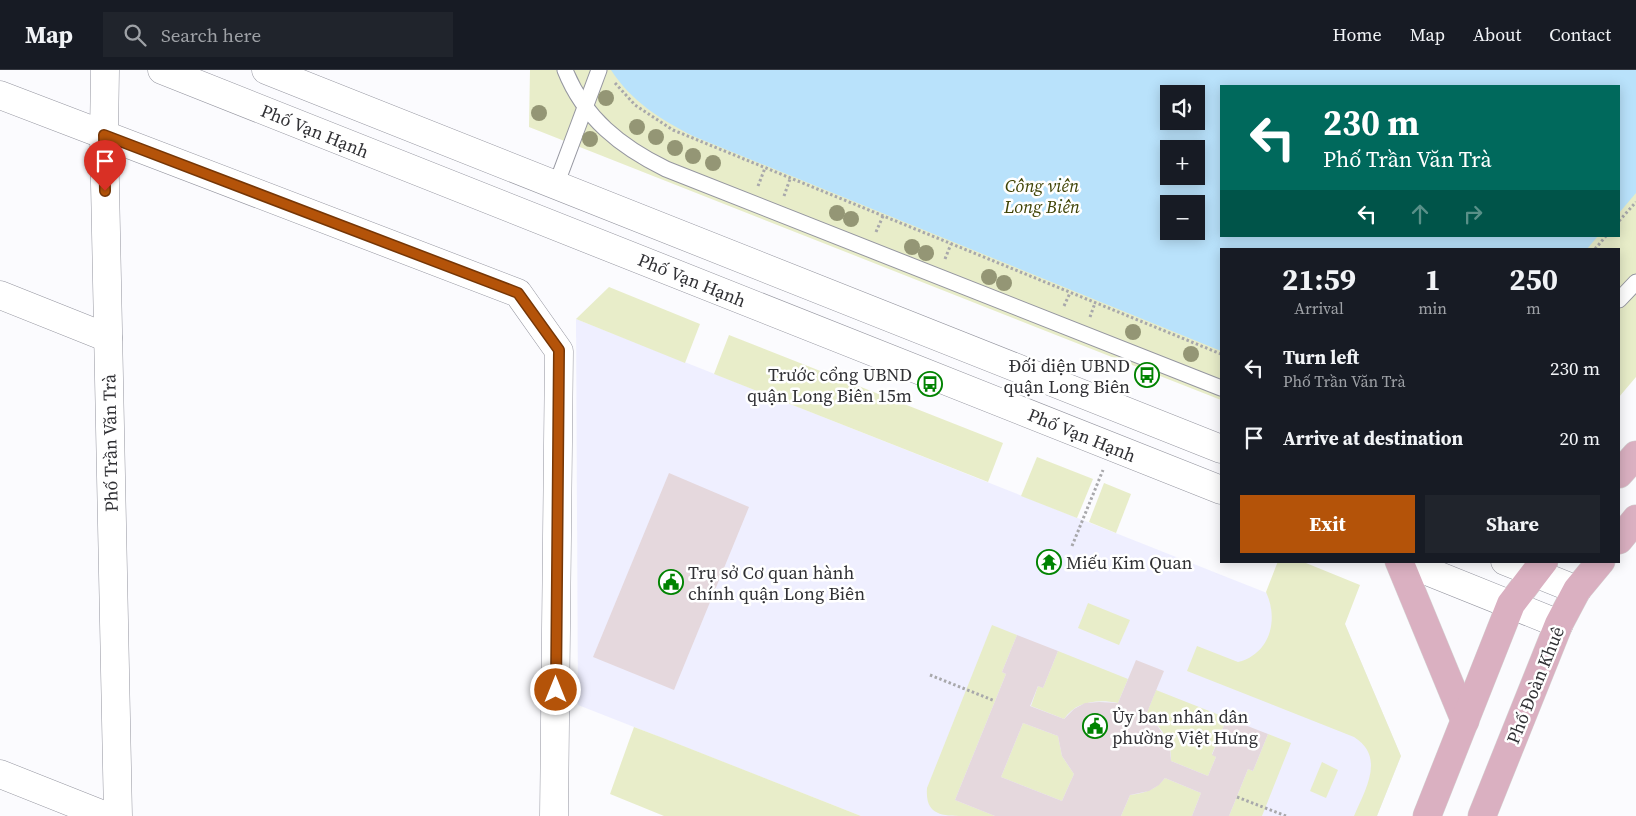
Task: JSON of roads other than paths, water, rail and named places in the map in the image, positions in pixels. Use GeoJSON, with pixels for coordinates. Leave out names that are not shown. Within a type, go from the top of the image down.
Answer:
{"type":"FeatureCollection","features":[{"type":"Feature","properties":{"kind":"main road"},"geometry":{"type":"LineString","coordinates":[[1620,539],[1636,519]]}},
{"type":"Feature","properties":{"kind":"main road"},"geometry":{"type":"LineString","coordinates":[[1401,563],[1464,721]]}},
{"type":"Feature","properties":{"kind":"main road","name":"Phố Đoàn Khuê"},"geometry":{"type":"LineString","coordinates":[[1482,816],[1559,624],[1577,590],[1599,563]]}},
{"type":"Feature","properties":{"kind":"main road"},"geometry":{"type":"LineString","coordinates":[[1427,816],[1511,604],[1539,567]]}},
{"type":"Feature","properties":{"kind":"street","name":"Phố Trần Văn Trà"},"geometry":{"type":"LineString","coordinates":[[105,70],[104,135],[118,816]]}},
{"type":"Feature","properties":{"kind":"street","name":"Phố Vạn Hạnh"},"geometry":{"type":"LineString","coordinates":[[162,70],[1220,490]]}},
{"type":"Feature","properties":{"kind":"street"},"geometry":{"type":"LineString","coordinates":[[266,70],[1220,449]]}},
{"type":"Feature","properties":{"kind":"street"},"geometry":{"type":"LineString","coordinates":[[0,95],[518,293],[559,350],[554,816]]}},
{"type":"Feature","properties":{"kind":"street"},"geometry":{"type":"LineString","coordinates":[[0,295],[108,338]]}},
{"type":"Feature","properties":{"kind":"street"},"geometry":{"type":"LineString","coordinates":[[1405,563],[1559,624]]}},
{"type":"Feature","properties":{"kind":"street"},"geometry":{"type":"LineString","coordinates":[[1516,563],[1539,567],[1577,590]]}},
{"type":"Feature","properties":{"kind":"street"},"geometry":{"type":"LineString","coordinates":[[0,774],[106,816]]}},
{"type":"Feature","properties":{"kind":"lane"},"geometry":{"type":"LineString","coordinates":[[565,70],[586,107],[605,129],[623,145],[666,169],[1220,388]]}},
{"type":"Feature","properties":{"kind":"lane"},"geometry":{"type":"LineString","coordinates":[[556,185],[586,107],[605,74]]}},
{"type":"Feature","properties":{"kind":"lane"},"geometry":{"type":"LineString","coordinates":[[1620,299],[1636,282]]}},
{"type":"Feature","properties":{"kind":"water","name":"Công viên Long Biên"},"geometry":{"type":"Polygon","coordinates":[[[611,70],[1636,70],[1636,193],[1620,212],[1620,85],[1220,85],[1220,237],[1597,237],[1588,248],[1220,248],[1220,351],[693,136],[658,116],[637,100],[611,70]]]}},
{"type":"Feature","properties":{"kind":"place","name":"Đối diện UBND quận Long Biên"},"geometry":{"type":"Point","coordinates":[1147,375]}},
{"type":"Feature","properties":{"kind":"place","name":"Trước cổng UBND quận Long Biên 15m"},"geometry":{"type":"Point","coordinates":[930,384]}},
{"type":"Feature","properties":{"kind":"place","name":"Miếu Kim Quan"},"geometry":{"type":"Point","coordinates":[1049,562]}},
{"type":"Feature","properties":{"kind":"place","name":"Trụ sở Cơ quan hành chính quận Long Biên"},"geometry":{"type":"Point","coordinates":[671,582]}},
{"type":"Feature","properties":{"kind":"place","name":"Ủy ban nhân dân phường Việt Hưng"},"geometry":{"type":"Point","coordinates":[1095,726]}}]}
